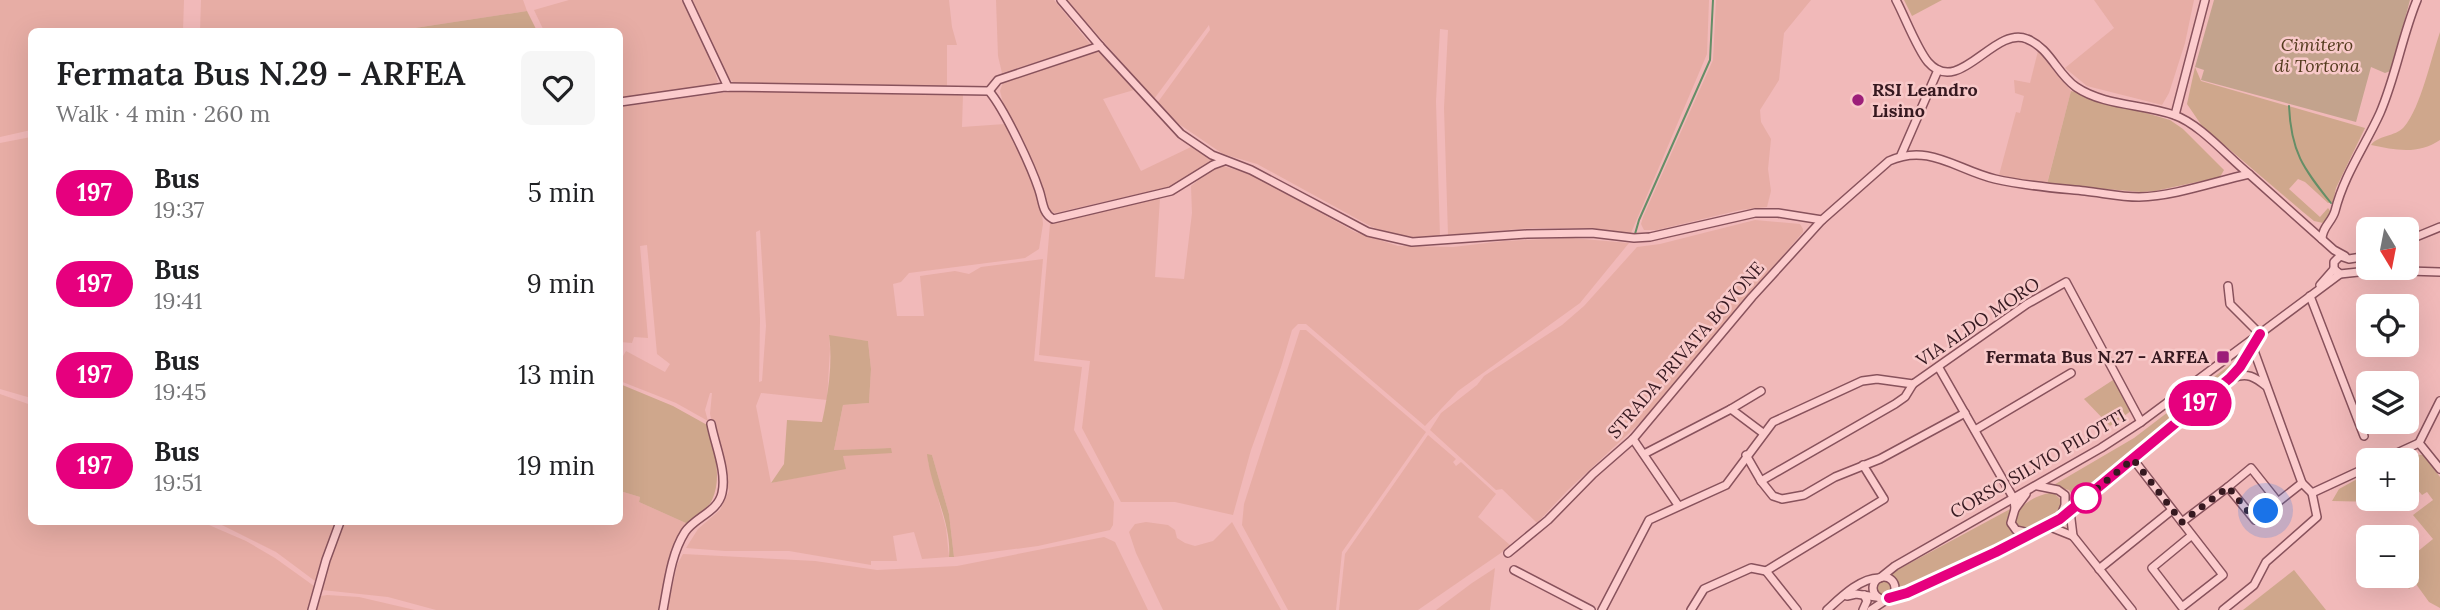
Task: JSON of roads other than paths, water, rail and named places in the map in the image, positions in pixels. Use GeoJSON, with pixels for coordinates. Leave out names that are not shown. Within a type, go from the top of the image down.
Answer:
{"type":"FeatureCollection","features":[{"type":"Feature","properties":{"kind":"street"},"geometry":{"type":"LineString","coordinates":[[687,0],[728,87]]}},
{"type":"Feature","properties":{"kind":"street"},"geometry":{"type":"LineString","coordinates":[[1061,0],[1181,134],[1224,161],[1251,170],[1368,232],[1412,242],[1527,234],[1592,233],[1634,238],[1650,237],[1755,213],[1778,213],[1822,220]]}},
{"type":"Feature","properties":{"kind":"street"},"geometry":{"type":"LineString","coordinates":[[1896,0],[1928,61],[1938,70],[1951,72],[1965,68],[1989,49],[2008,40],[2024,37],[2039,45],[2078,88],[2105,99],[2175,115],[2192,125],[2322,239],[2344,266],[2356,267]]}},
{"type":"Feature","properties":{"kind":"street"},"geometry":{"type":"LineString","coordinates":[[2175,115],[2205,0]]}},
{"type":"Feature","properties":{"kind":"street"},"geometry":{"type":"LineString","coordinates":[[2322,239],[2324,229],[2332,220],[2345,178],[2369,135],[2395,74],[2417,0]]}},
{"type":"Feature","properties":{"kind":"street"},"geometry":{"type":"LineString","coordinates":[[989,91],[998,80],[1100,46]]}},
{"type":"Feature","properties":{"kind":"street"},"geometry":{"type":"LineString","coordinates":[[1901,155],[1938,70]]}},
{"type":"Feature","properties":{"kind":"street"},"geometry":{"type":"LineString","coordinates":[[623,102],[728,87],[989,91]]}},
{"type":"Feature","properties":{"kind":"street"},"geometry":{"type":"LineString","coordinates":[[989,91],[1027,161],[1038,186],[1044,210],[1048,217],[1053,219],[1171,191],[1224,161]]}},
{"type":"Feature","properties":{"kind":"street"},"geometry":{"type":"LineString","coordinates":[[1901,155],[1917,153],[1993,178],[2030,185],[2137,197],[2158,195],[2249,174]]}},
{"type":"Feature","properties":{"kind":"street","name":"STRADA PRIVATA BOVONE"},"geometry":{"type":"LineString","coordinates":[[1508,553],[1548,520],[1593,474],[1633,439],[1752,297],[1822,220],[1889,161],[1901,155]]}},
{"type":"Feature","properties":{"kind":"street"},"geometry":{"type":"LineString","coordinates":[[2419,236],[2440,227]]}},
{"type":"Feature","properties":{"kind":"street"},"geometry":{"type":"LineString","coordinates":[[2344,266],[2356,261]]}},
{"type":"Feature","properties":{"kind":"street","name":"CORSO SILVIO PILOTTI"},"geometry":{"type":"LineString","coordinates":[[1827,610],[1861,584],[1873,578],[1880,578],[1895,566],[2038,486],[2141,422],[2310,296],[2344,266]]}},
{"type":"Feature","properties":{"kind":"street"},"geometry":{"type":"LineString","coordinates":[[2419,271],[2440,272]]}},
{"type":"Feature","properties":{"kind":"street","name":"VIA ALDO MORO"},"geometry":{"type":"LineString","coordinates":[[1602,610],[1649,520],[1726,485],[1773,422],[1862,381],[1877,379],[1913,384],[2027,304],[2066,282],[2141,422]]}},
{"type":"Feature","properties":{"kind":"street"},"geometry":{"type":"LineString","coordinates":[[1840,598],[1856,594],[1889,598],[1907,593],[2034,534],[2070,511],[2226,381],[2245,360],[2260,334],[2230,304],[2228,286]]}},
{"type":"Feature","properties":{"kind":"street"},"geometry":{"type":"LineString","coordinates":[[2310,296],[2364,436]]}},
{"type":"Feature","properties":{"kind":"street"},"geometry":{"type":"LineString","coordinates":[[2223,610],[2254,585],[2266,562],[2317,517],[2312,493],[2302,483],[2253,348]]}},
{"type":"Feature","properties":{"kind":"street"},"geometry":{"type":"LineString","coordinates":[[2231,356],[2260,369]]}},
{"type":"Feature","properties":{"kind":"street"},"geometry":{"type":"LineString","coordinates":[[1939,368],[2014,499],[2015,509]]}},
{"type":"Feature","properties":{"kind":"street"},"geometry":{"type":"LineString","coordinates":[[1975,430],[2071,373]]}},
{"type":"Feature","properties":{"kind":"street"},"geometry":{"type":"LineString","coordinates":[[2226,381],[2240,375],[2248,375],[2266,387]]}},
{"type":"Feature","properties":{"kind":"street"},"geometry":{"type":"LineString","coordinates":[[1761,481],[1895,404],[1905,397],[1913,384]]}},
{"type":"Feature","properties":{"kind":"street"},"geometry":{"type":"LineString","coordinates":[[1644,454],[1731,410],[1761,391]]}},
{"type":"Feature","properties":{"kind":"street"},"geometry":{"type":"LineString","coordinates":[[2407,448],[2418,443],[2440,401]]}},
{"type":"Feature","properties":{"kind":"street"},"geometry":{"type":"LineString","coordinates":[[1731,410],[1763,433]]}},
{"type":"Feature","properties":{"kind":"street"},"geometry":{"type":"LineString","coordinates":[[1746,456],[1773,496],[1792,499],[1835,477],[1880,459],[1965,412]]}},
{"type":"Feature","properties":{"kind":"street"},"geometry":{"type":"LineString","coordinates":[[663,610],[680,542],[690,526],[717,505],[723,491],[711,424]]}},
{"type":"Feature","properties":{"kind":"street"},"geometry":{"type":"LineString","coordinates":[[1633,439],[1678,505]]}},
{"type":"Feature","properties":{"kind":"street"},"geometry":{"type":"LineString","coordinates":[[2418,443],[2440,470]]}},
{"type":"Feature","properties":{"kind":"street"},"geometry":{"type":"LineString","coordinates":[[2133,459],[2172,510],[2182,522],[2223,575],[2182,607],[2151,568],[2192,535]]}},
{"type":"Feature","properties":{"kind":"street"},"geometry":{"type":"LineString","coordinates":[[1766,571],[1884,499],[1863,465]]}},
{"type":"Feature","properties":{"kind":"street"},"geometry":{"type":"LineString","coordinates":[[2182,522],[2251,468],[2278,502]]}},
{"type":"Feature","properties":{"kind":"street"},"geometry":{"type":"LineString","coordinates":[[2312,493],[2356,473]]}},
{"type":"Feature","properties":{"kind":"street"},"geometry":{"type":"LineString","coordinates":[[2228,487],[2255,520],[2302,483]]}},
{"type":"Feature","properties":{"kind":"street"},"geometry":{"type":"LineString","coordinates":[[2038,486],[2058,490],[2065,495],[2060,519]]}},
{"type":"Feature","properties":{"kind":"street"},"geometry":{"type":"LineString","coordinates":[[2029,491],[2011,518],[2013,526],[2020,532],[2034,534]]}},
{"type":"Feature","properties":{"kind":"street"},"geometry":{"type":"LineString","coordinates":[[2099,569],[2172,510]]}},
{"type":"Feature","properties":{"kind":"street"},"geometry":{"type":"LineString","coordinates":[[2070,511],[2073,536]]}},
{"type":"Feature","properties":{"kind":"street"},"geometry":{"type":"LineString","coordinates":[[312,610],[339,525]]}},
{"type":"Feature","properties":{"kind":"street"},"geometry":{"type":"LineString","coordinates":[[2048,526],[2073,536],[2132,610]]}},
{"type":"Feature","properties":{"kind":"street"},"geometry":{"type":"LineString","coordinates":[[1690,610],[1704,589],[1751,568],[1766,571],[1797,610]]}},
{"type":"Feature","properties":{"kind":"street"},"geometry":{"type":"LineString","coordinates":[[1514,570],[1591,610]]}},
{"type":"Feature","properties":{"kind":"street"},"geometry":{"type":"LineString","coordinates":[[1871,610],[1894,593],[1894,583],[1886,577],[1880,578],[1874,585],[1877,597]]}},
{"type":"Feature","properties":{"kind":"street"},"geometry":{"type":"LineString","coordinates":[[1863,610],[1867,601],[1864,595]]}},
{"type":"Feature","properties":{"kind":"waterway"},"geometry":{"type":"LineString","coordinates":[[1635,234],[1710,60],[1713,0]]}},
{"type":"Feature","properties":{"kind":"waterway"},"geometry":{"type":"LineString","coordinates":[[2289,106],[2292,136],[2300,159],[2331,203]]}},
{"type":"Feature","properties":{"kind":"place","name":"RSI Leandro Lisino"},"geometry":{"type":"Point","coordinates":[1858,100]}},
{"type":"Feature","properties":{"kind":"place","name":"Fermata Bus N.27 - ARFEA"},"geometry":{"type":"Point","coordinates":[2223,357]}},
{"type":"Feature","properties":{"kind":"park label","name":"Cimitero di Tortona"},"geometry":{"type":"Point","coordinates":[2317,55]}}]}
